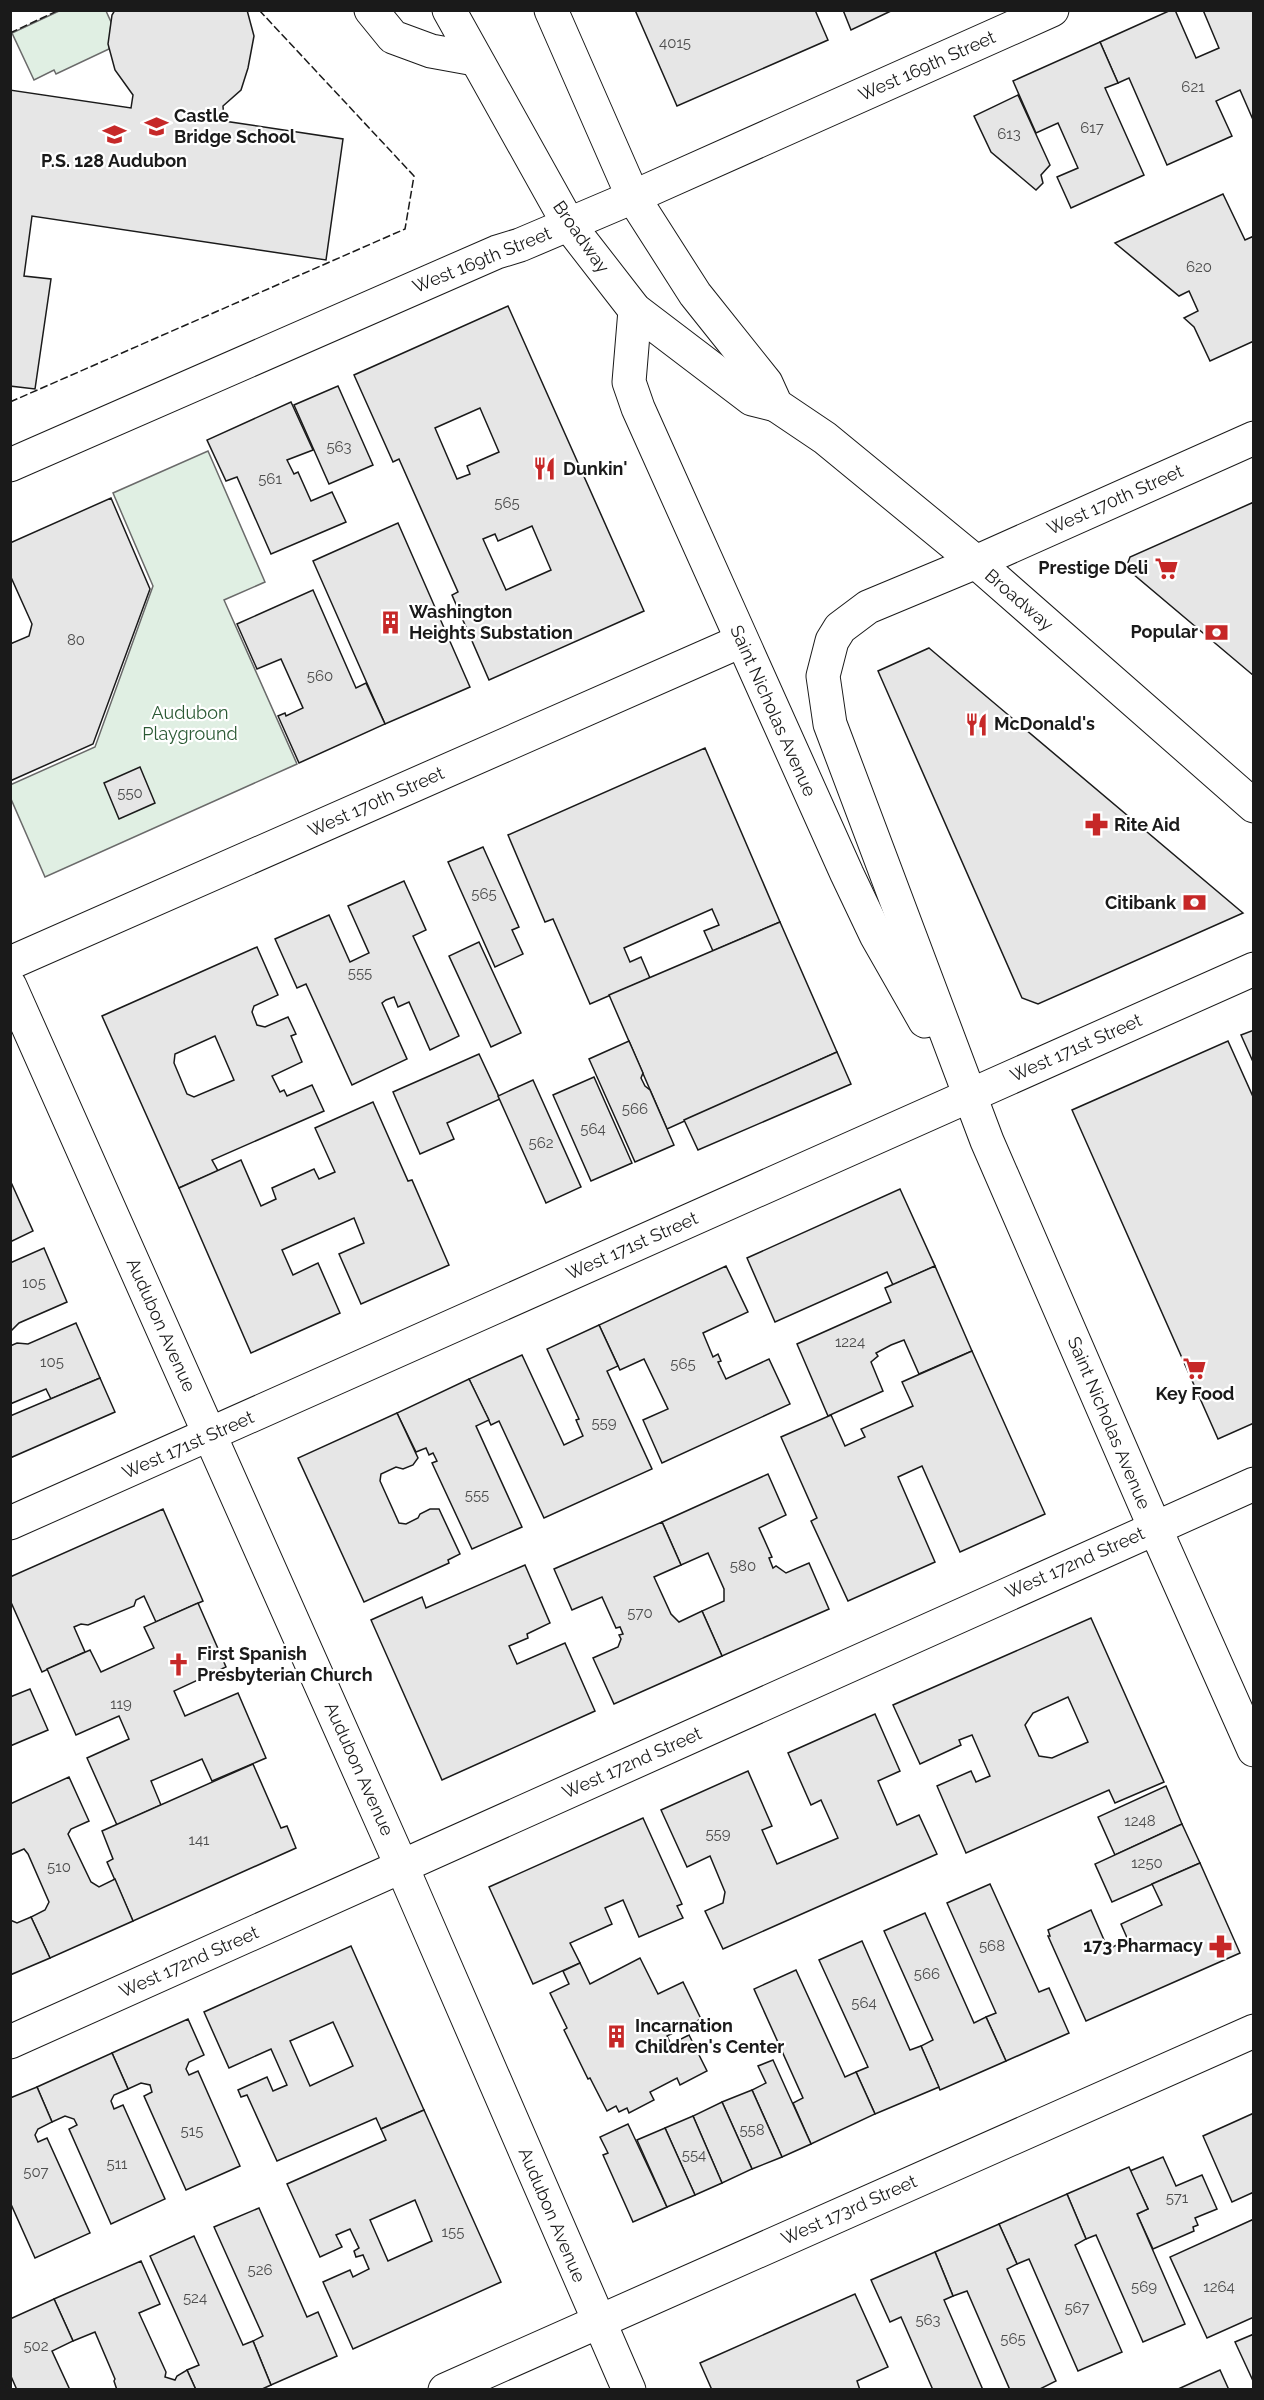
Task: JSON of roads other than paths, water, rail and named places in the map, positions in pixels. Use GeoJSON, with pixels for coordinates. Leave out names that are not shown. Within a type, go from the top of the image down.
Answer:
{"type":"FeatureCollection","features":[{"type":"Feature","properties":{"kind":"street"},"geometry":{"type":"LineString","coordinates":[[371,10],[393,38],[430,51],[475,59]]}},
{"type":"Feature","properties":{"kind":"street","name":"Broadway"},"geometry":{"type":"LineString","coordinates":[[449,10],[569,225],[635,310],[752,399],[776,405],[825,438],[976,562],[1254,806]]}},
{"type":"Feature","properties":{"kind":"street","name":"Broadway"},"geometry":{"type":"LineString","coordinates":[[551,10],[633,197],[695,294],[766,384],[776,405]]}},
{"type":"Feature","properties":{"kind":"street","name":"West 169th Street"},"geometry":{"type":"LineString","coordinates":[[10,465],[486,256],[569,225],[1052,10]]}},
{"type":"Feature","properties":{"kind":"street","name":"Saint Nicholas Avenue"},"geometry":{"type":"LineString","coordinates":[[635,310],[629,382],[638,408],[741,641],[876,935],[969,1095]]}},
{"type":"Feature","properties":{"kind":"street","name":"West 170th Street"},"geometry":{"type":"LineString","coordinates":[[976,562],[1254,438]]}},
{"type":"Feature","properties":{"kind":"street","name":"Saint Nicholas Avenue"},"geometry":{"type":"LineString","coordinates":[[976,562],[868,607],[840,628],[832,641],[823,676],[824,699],[837,747],[969,1095],[1155,1528],[1254,1750]]}},
{"type":"Feature","properties":{"kind":"street","name":"West 170th Street"},"geometry":{"type":"LineString","coordinates":[[10,963],[741,641]]}},
{"type":"Feature","properties":{"kind":"street","name":"West 171st Street"},"geometry":{"type":"LineString","coordinates":[[10,1524],[1254,969]]}},
{"type":"Feature","properties":{"kind":"street","name":"Audubon Avenue"},"geometry":{"type":"LineString","coordinates":[[10,986],[402,1867],[629,2390]]}},
{"type":"Feature","properties":{"kind":"street","name":"West 172nd Street"},"geometry":{"type":"LineString","coordinates":[[10,2042],[1254,1484]]}},
{"type":"Feature","properties":{"kind":"street","name":"West 173rd Street"},"geometry":{"type":"LineString","coordinates":[[445,2390],[1254,2031]]}},
{"type":"Feature","properties":{"kind":"place","name":"Castle Bridge School"},"geometry":{"type":"Point","coordinates":[156,126]}},
{"type":"Feature","properties":{"kind":"place","name":"P.S. 128 Audubon"},"geometry":{"type":"Point","coordinates":[114,135]}},
{"type":"Feature","properties":{"kind":"place","name":"Dunkin'"},"geometry":{"type":"Point","coordinates":[545,469]}},
{"type":"Feature","properties":{"kind":"place","name":"Prestige Deli"},"geometry":{"type":"Point","coordinates":[1166,568]}},
{"type":"Feature","properties":{"kind":"place","name":"Washington Heights Substation"},"geometry":{"type":"Point","coordinates":[391,622]}},
{"type":"Feature","properties":{"kind":"place","name":"Popular"},"geometry":{"type":"Point","coordinates":[1216,632]}},
{"type":"Feature","properties":{"kind":"place","name":"McDonald's"},"geometry":{"type":"Point","coordinates":[976,724]}},
{"type":"Feature","properties":{"kind":"place","name":"Rite Aid"},"geometry":{"type":"Point","coordinates":[1096,825]}},
{"type":"Feature","properties":{"kind":"place","name":"Citibank"},"geometry":{"type":"Point","coordinates":[1194,903]}},
{"type":"Feature","properties":{"kind":"place","name":"Key Food"},"geometry":{"type":"Point","coordinates":[1195,1368]}},
{"type":"Feature","properties":{"kind":"place","name":"First Spanish Presbyterian Church"},"geometry":{"type":"Point","coordinates":[179,1664]}},
{"type":"Feature","properties":{"kind":"place","name":"173 Pharmacy"},"geometry":{"type":"Point","coordinates":[1221,1946]}},
{"type":"Feature","properties":{"kind":"place","name":"Incarnation Children's Center"},"geometry":{"type":"Point","coordinates":[617,2036]}},
{"type":"Feature","properties":{"kind":"park label","name":"Audubon Playground"},"geometry":{"type":"Point","coordinates":[190,723]}}]}
